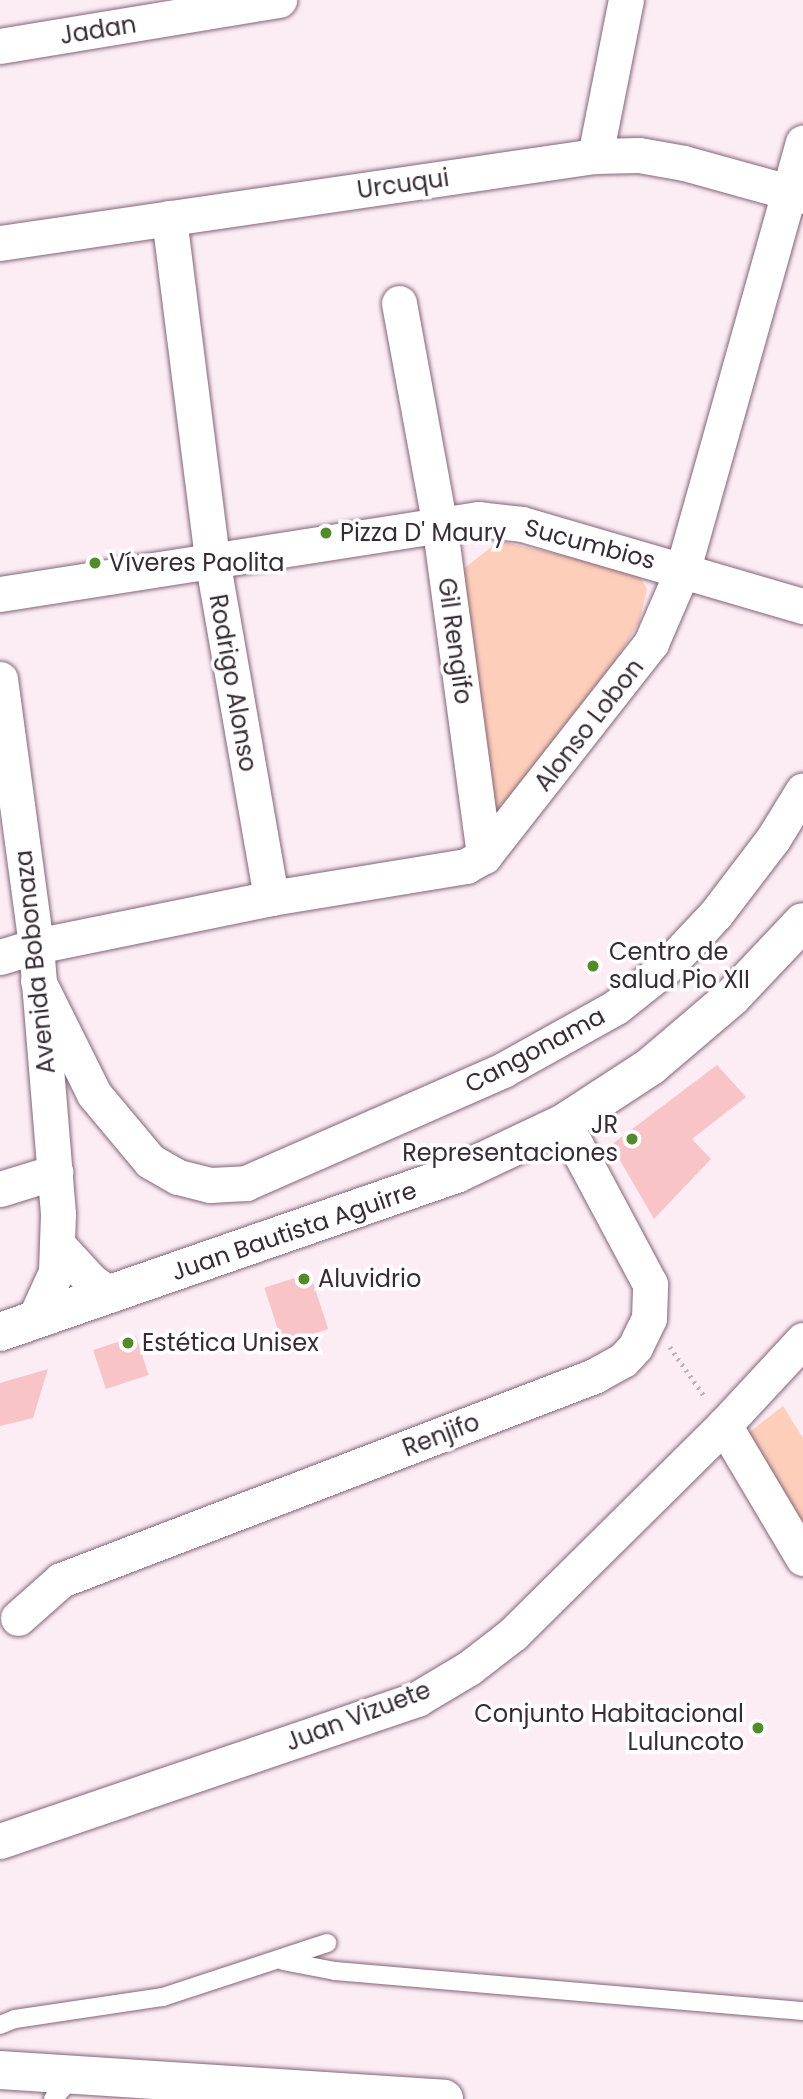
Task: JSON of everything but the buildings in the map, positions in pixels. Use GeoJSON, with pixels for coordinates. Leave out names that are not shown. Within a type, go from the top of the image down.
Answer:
{"type":"FeatureCollection","features":[{"type":"Feature","properties":{"kind":"main road","name":"Juan Bautista Aguirre"},"geometry":{"type":"LineString","coordinates":[[17,1326],[456,1174],[564,1123],[651,1066],[732,997],[803,922]]}},
{"type":"Feature","properties":{"kind":"main road"},"geometry":{"type":"LineString","coordinates":[[0,2070],[65,2086],[444,2099]]}},
{"type":"Feature","properties":{"kind":"street","name":"Jadan"},"geometry":{"type":"LineString","coordinates":[[0,46],[279,0]]}},
{"type":"Feature","properties":{"kind":"street"},"geometry":{"type":"LineString","coordinates":[[595,156],[626,0]]}},
{"type":"Feature","properties":{"kind":"street","name":"Alonso Lobon"},"geometry":{"type":"LineString","coordinates":[[484,856],[651,643],[683,569],[796,194],[803,144]]}},
{"type":"Feature","properties":{"kind":"street","name":"Urcuqui"},"geometry":{"type":"LineString","coordinates":[[0,243],[595,156],[639,156],[684,163],[796,194]]}},
{"type":"Feature","properties":{"kind":"street","name":"Rodrigo Alonso"},"geometry":{"type":"LineString","coordinates":[[169,218],[212,559],[271,898]]}},
{"type":"Feature","properties":{"kind":"street","name":"Gil Rengifo"},"geometry":{"type":"LineString","coordinates":[[399,303],[439,522],[484,856]]}},
{"type":"Feature","properties":{"kind":"street","name":"Sucumbios"},"geometry":{"type":"LineString","coordinates":[[0,594],[439,522],[478,519],[522,524],[803,606]]}},
{"type":"Feature","properties":{"kind":"street","name":"Avenida Bobonaza"},"geometry":{"type":"LineString","coordinates":[[0,679],[4,725],[36,946],[55,1172],[58,1245],[48,1297],[17,1326]]}},
{"type":"Feature","properties":{"kind":"street","name":"Cangonama"},"geometry":{"type":"LineString","coordinates":[[38,981],[94,1094],[150,1161],[178,1177],[210,1185],[246,1183],[503,1070],[616,1007],[664,968],[715,915],[773,839],[803,790]]}},
{"type":"Feature","properties":{"kind":"street"},"geometry":{"type":"LineString","coordinates":[[0,957],[36,946],[271,898],[467,866],[484,856]]}},
{"type":"Feature","properties":{"kind":"street"},"geometry":{"type":"LineString","coordinates":[[564,1123],[646,1271],[649,1318]]}},
{"type":"Feature","properties":{"kind":"street"},"geometry":{"type":"LineString","coordinates":[[0,1189],[55,1172]]}},
{"type":"Feature","properties":{"kind":"street"},"geometry":{"type":"LineString","coordinates":[[58,1245],[90,1281],[111,1295]]}},
{"type":"Feature","properties":{"kind":"street","name":"Renjifo"},"geometry":{"type":"LineString","coordinates":[[18,1618],[44,1591],[75,1574],[610,1369],[635,1347],[649,1318]]}},
{"type":"Feature","properties":{"kind":"street","name":"Juan Vizuete"},"geometry":{"type":"LineString","coordinates":[[0,1841],[417,1699],[469,1668],[513,1634],[724,1425],[803,1340]]}},
{"type":"Feature","properties":{"kind":"street"},"geometry":{"type":"LineString","coordinates":[[724,1425],[803,1558]]}},
{"type":"Feature","properties":{"kind":"lane"},"geometry":{"type":"LineString","coordinates":[[0,2025],[15,2018],[163,1997],[283,1961],[327,1943]]}},
{"type":"Feature","properties":{"kind":"lane"},"geometry":{"type":"LineString","coordinates":[[283,1961],[335,1971],[803,2011]]}},
{"type":"Feature","properties":{"kind":"path"},"geometry":{"type":"LineString","coordinates":[[649,1318],[724,1425]]}},
{"type":"Feature","properties":{"kind":"shaded area"},"geometry":{"type":"Polygon","coordinates":[[[499,541],[638,573],[647,589],[639,623],[609,670],[491,824],[462,570],[499,541]]]}},
{"type":"Feature","properties":{"kind":"shaded area"},"geometry":{"type":"Polygon","coordinates":[[[783,1406],[803,1438],[803,1530],[747,1434],[783,1406]]]}},
{"type":"Feature","properties":{"kind":"place","name":"Pizza D' Maury"},"geometry":{"type":"Point","coordinates":[326,533]}},
{"type":"Feature","properties":{"kind":"place","name":"Víveres Paolita"},"geometry":{"type":"Point","coordinates":[95,563]}},
{"type":"Feature","properties":{"kind":"place","name":"Centro de salud Pio XII"},"geometry":{"type":"Point","coordinates":[593,966]}},
{"type":"Feature","properties":{"kind":"place","name":"JR Representaciones"},"geometry":{"type":"Point","coordinates":[632,1139]}},
{"type":"Feature","properties":{"kind":"place","name":"Aluvidrio"},"geometry":{"type":"Point","coordinates":[304,1279]}},
{"type":"Feature","properties":{"kind":"place","name":"Estética Unisex"},"geometry":{"type":"Point","coordinates":[128,1343]}},
{"type":"Feature","properties":{"kind":"place","name":"Conjunto Habitacional Luluncoto"},"geometry":{"type":"Point","coordinates":[758,1728]}}]}
